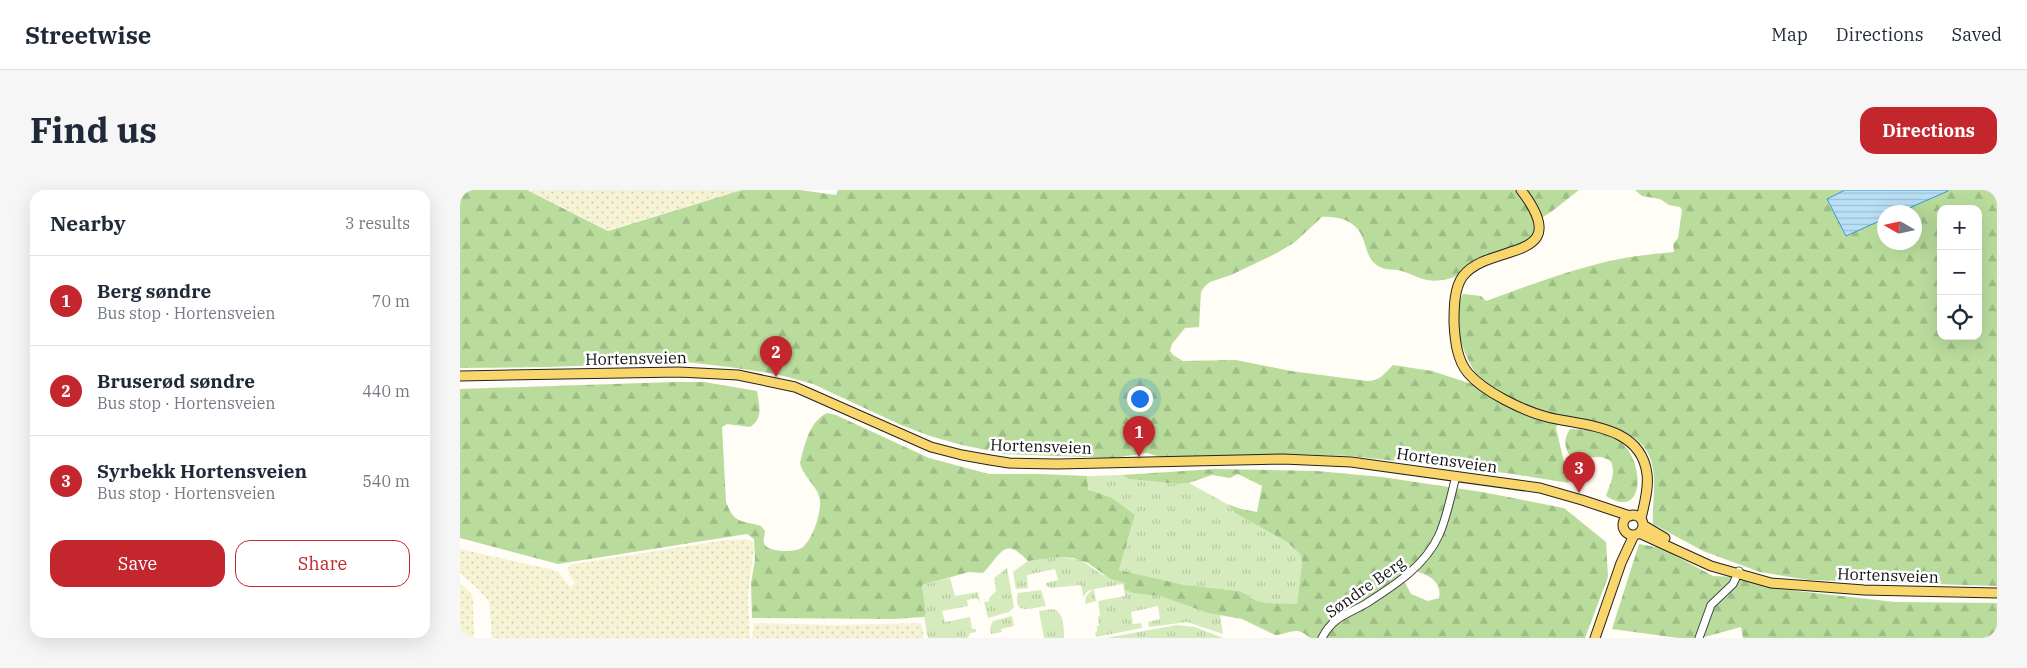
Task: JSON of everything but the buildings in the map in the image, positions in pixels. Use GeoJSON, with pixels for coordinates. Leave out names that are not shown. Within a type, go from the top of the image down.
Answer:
{"type":"FeatureCollection","features":[{"type":"Feature","properties":{"kind":"main road"},"geometry":{"type":"LineString","coordinates":[[1521,190],[1535,211],[1538,231],[1536,237],[1527,246],[1476,265],[1461,279],[1456,295],[1454,332],[1459,357],[1468,373],[1478,384],[1494,394],[1545,416],[1600,428],[1624,437],[1636,448],[1644,461],[1648,476],[1646,493],[1595,638]]}},
{"type":"Feature","properties":{"kind":"main road","name":"Hortensveien"},"geometry":{"type":"LineString","coordinates":[[460,376],[679,372],[722,373],[757,378],[812,393],[902,436],[931,447],[962,455],[1009,463],[1067,464],[1312,459],[1351,462],[1456,476],[1540,488],[1582,500],[1602,508],[1697,560],[1780,583],[1818,588],[1997,593]]}},
{"type":"Feature","properties":{"kind":"street","name":"Søndre Berg"},"geometry":{"type":"LineString","coordinates":[[1322,638],[1339,618],[1350,610],[1365,604],[1397,582],[1427,556],[1440,534],[1456,476]]}},
{"type":"Feature","properties":{"kind":"street"},"geometry":{"type":"LineString","coordinates":[[1699,638],[1710,605],[1733,584],[1738,572]]}},
{"type":"Feature","properties":{"kind":"shaded area"},"geometry":{"type":"Polygon","coordinates":[[[528,190],[742,190],[608,230],[528,190]]]}},
{"type":"Feature","properties":{"kind":"shaded area"},"geometry":{"type":"Polygon","coordinates":[[[746,539],[752,542],[754,547],[748,596],[750,638],[492,638],[489,601],[460,573],[460,549],[558,571],[570,587],[575,583],[569,575],[568,567],[574,564],[725,540],[746,539]]]}},
{"type":"Feature","properties":{"kind":"shaded area"},"geometry":{"type":"Polygon","coordinates":[[[460,583],[471,593],[473,599],[474,638],[460,638],[460,583]]]}},
{"type":"Feature","properties":{"kind":"shaded area"},"geometry":{"type":"Polygon","coordinates":[[[754,623],[838,625],[921,623],[924,638],[752,638],[754,623]]]}},
{"type":"Feature","properties":{"kind":"green space"},"geometry":{"type":"Polygon","coordinates":[[[460,190],[527,190],[608,231],[742,190],[800,190],[836,195],[838,190],[1579,190],[1535,222],[1532,234],[1524,243],[1465,273],[1436,281],[1379,266],[1371,259],[1361,234],[1354,225],[1339,218],[1322,217],[1295,242],[1277,253],[1231,275],[1210,282],[1205,286],[1201,292],[1199,327],[1185,328],[1172,344],[1170,351],[1183,361],[1236,360],[1291,371],[1367,381],[1379,378],[1393,365],[1432,371],[1475,385],[1479,378],[1463,348],[1458,326],[1457,315],[1463,294],[1481,296],[1486,301],[1545,280],[1605,262],[1674,252],[1673,244],[1678,238],[1682,210],[1680,207],[1669,205],[1660,199],[1642,196],[1635,190],[1997,190],[1997,586],[1808,580],[1760,572],[1703,551],[1653,524],[1653,469],[1650,458],[1638,441],[1611,426],[1578,419],[1559,419],[1556,428],[1569,483],[1506,473],[1350,456],[1286,454],[1164,458],[1147,453],[1113,458],[1005,454],[930,436],[901,425],[813,384],[776,374],[686,362],[460,368],[460,190]]]}},
{"type":"Feature","properties":{"kind":"green space"},"geometry":{"type":"Polygon","coordinates":[[[704,382],[757,391],[759,415],[757,420],[750,427],[727,424],[722,427],[726,502],[735,518],[761,526],[765,531],[764,543],[766,546],[770,549],[782,551],[803,547],[816,525],[819,512],[819,495],[804,473],[800,463],[812,428],[827,413],[836,415],[929,458],[989,474],[1087,476],[1089,490],[1112,498],[1135,515],[1119,570],[1185,585],[1240,591],[1255,600],[1266,603],[1297,604],[1302,563],[1301,555],[1287,542],[1235,513],[1227,504],[1257,512],[1262,486],[1238,474],[1230,478],[1212,475],[1189,483],[1177,484],[1129,479],[1122,475],[1215,469],[1317,471],[1382,477],[1482,492],[1564,508],[1606,542],[1608,577],[1585,638],[1310,638],[1297,631],[1275,635],[1242,619],[1208,613],[1160,596],[1125,590],[1124,583],[1109,578],[1088,563],[1073,558],[1060,557],[1028,561],[1013,549],[1003,550],[983,573],[969,572],[922,585],[926,613],[924,617],[894,619],[752,618],[751,583],[755,560],[754,539],[747,534],[558,564],[460,538],[460,389],[704,382]],[[1408,570],[1401,575],[1411,594],[1428,601],[1439,598],[1438,586],[1435,581],[1408,570]]]}},
{"type":"Feature","properties":{"kind":"green space"},"geometry":{"type":"Polygon","coordinates":[[[1570,429],[1604,434],[1622,443],[1629,452],[1637,475],[1637,486],[1634,495],[1628,501],[1619,502],[1606,496],[1613,474],[1610,460],[1601,457],[1572,458],[1569,455],[1565,440],[1570,429]]]}},
{"type":"Feature","properties":{"kind":"green space"},"geometry":{"type":"Polygon","coordinates":[[[1122,475],[1129,479],[1177,484],[1189,483],[1227,504],[1235,513],[1287,542],[1301,555],[1302,563],[1297,605],[1266,603],[1255,600],[1240,591],[1185,585],[1119,570],[1135,515],[1090,490],[1087,476],[1122,475]]]}},
{"type":"Feature","properties":{"kind":"green space"},"geometry":{"type":"Polygon","coordinates":[[[1639,544],[1661,548],[1713,576],[1736,577],[1797,591],[1895,602],[1997,603],[1997,638],[1743,638],[1741,627],[1701,638],[1678,638],[1612,629],[1639,544]]]}},
{"type":"Feature","properties":{"kind":"green space"},"geometry":{"type":"Polygon","coordinates":[[[1060,557],[1081,560],[1101,574],[1124,583],[1126,590],[1156,595],[1220,615],[1223,634],[1187,622],[1149,627],[1148,622],[1160,619],[1158,606],[1131,612],[1133,624],[1141,623],[1142,628],[1096,637],[1095,632],[1097,631],[1097,626],[1099,626],[1098,617],[1100,616],[1098,601],[1125,596],[1123,584],[1094,589],[1096,601],[1086,604],[1086,596],[1093,589],[1088,591],[1083,597],[1080,585],[1052,588],[1046,586],[1046,583],[1058,580],[1055,569],[1027,575],[1028,588],[1016,589],[1013,572],[1028,561],[1060,557]]]}},
{"type":"Feature","properties":{"kind":"green space"},"geometry":{"type":"Polygon","coordinates":[[[1007,568],[1014,607],[1009,612],[988,618],[984,602],[989,601],[989,598],[996,591],[994,578],[1007,568]]]}},
{"type":"Feature","properties":{"kind":"green space"},"geometry":{"type":"Polygon","coordinates":[[[950,578],[955,596],[978,592],[980,603],[977,598],[967,600],[968,606],[942,611],[945,622],[970,617],[972,629],[976,629],[976,632],[970,633],[968,638],[928,638],[924,617],[926,613],[922,585],[950,578]]]}},
{"type":"Feature","properties":{"kind":"green space"},"geometry":{"type":"Polygon","coordinates":[[[1041,590],[1046,606],[1025,609],[1018,605],[1018,593],[1041,590]]]}},
{"type":"Feature","properties":{"kind":"green space"},"geometry":{"type":"Polygon","coordinates":[[[1053,609],[1061,617],[1064,638],[1044,638],[1039,611],[1053,609]]]}},
{"type":"Feature","properties":{"kind":"green space"},"geometry":{"type":"Polygon","coordinates":[[[1012,616],[1014,626],[1001,629],[1002,632],[991,634],[990,628],[993,621],[1012,616]]]}},
{"type":"Feature","properties":{"kind":"green space"},"geometry":{"type":"Polygon","coordinates":[[[1177,625],[1195,627],[1223,638],[1106,638],[1177,625]]]}},
{"type":"Feature","properties":{"kind":"water"},"geometry":{"type":"Polygon","coordinates":[[[1845,190],[1948,190],[1916,205],[1877,205],[1877,222],[1846,236],[1827,199],[1845,190]]]}},
{"type":"Feature","properties":{"kind":"place","name":"Bruserød søndre"},"geometry":{"type":"Point","coordinates":[776,377]}},
{"type":"Feature","properties":{"kind":"place","name":"Berg søndre"},"geometry":{"type":"Point","coordinates":[1139,457]}},
{"type":"Feature","properties":{"kind":"place","name":"Syrbekk Hortensveien"},"geometry":{"type":"Point","coordinates":[1579,493]}}]}
